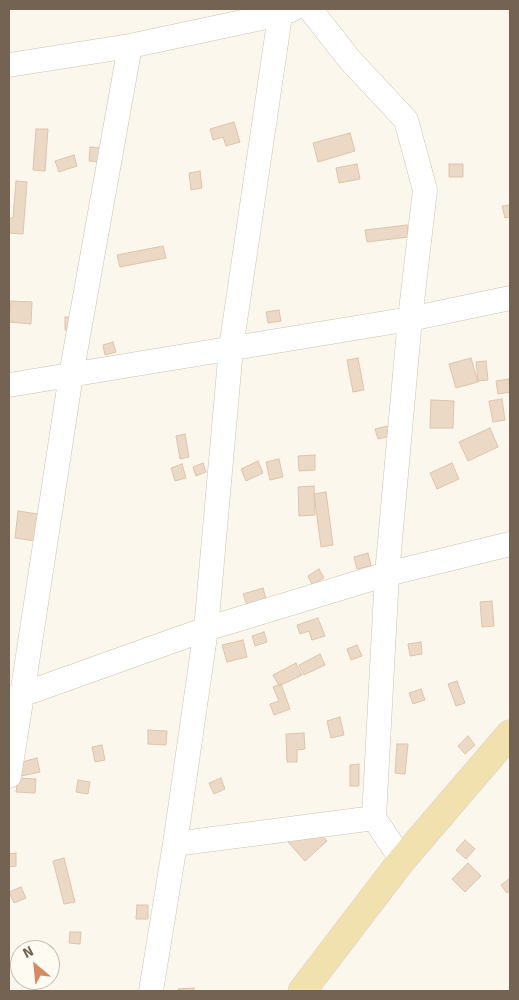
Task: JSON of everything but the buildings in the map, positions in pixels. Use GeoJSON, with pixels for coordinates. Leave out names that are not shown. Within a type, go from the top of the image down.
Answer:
{"type":"FeatureCollection","features":[{"type":"Feature","properties":{"kind":"main road"},"geometry":{"type":"LineString","coordinates":[[302,991],[402,860],[510,734]]}},
{"type":"Feature","properties":{"kind":"street"},"geometry":{"type":"LineString","coordinates":[[310,9],[350,60],[406,120],[424,190],[410,319],[387,574],[374,818],[402,860]]}},
{"type":"Feature","properties":{"kind":"street"},"geometry":{"type":"LineString","coordinates":[[9,65],[130,46],[285,10],[231,348],[206,629],[176,844],[151,991]]}},
{"type":"Feature","properties":{"kind":"street"},"geometry":{"type":"LineString","coordinates":[[9,776],[16,697],[130,46]]}},
{"type":"Feature","properties":{"kind":"street"},"geometry":{"type":"LineString","coordinates":[[9,385],[410,319],[510,298]]}},
{"type":"Feature","properties":{"kind":"street"},"geometry":{"type":"LineString","coordinates":[[16,697],[206,629],[387,574],[510,544]]}},
{"type":"Feature","properties":{"kind":"street"},"geometry":{"type":"LineString","coordinates":[[176,844],[374,818]]}}]}
